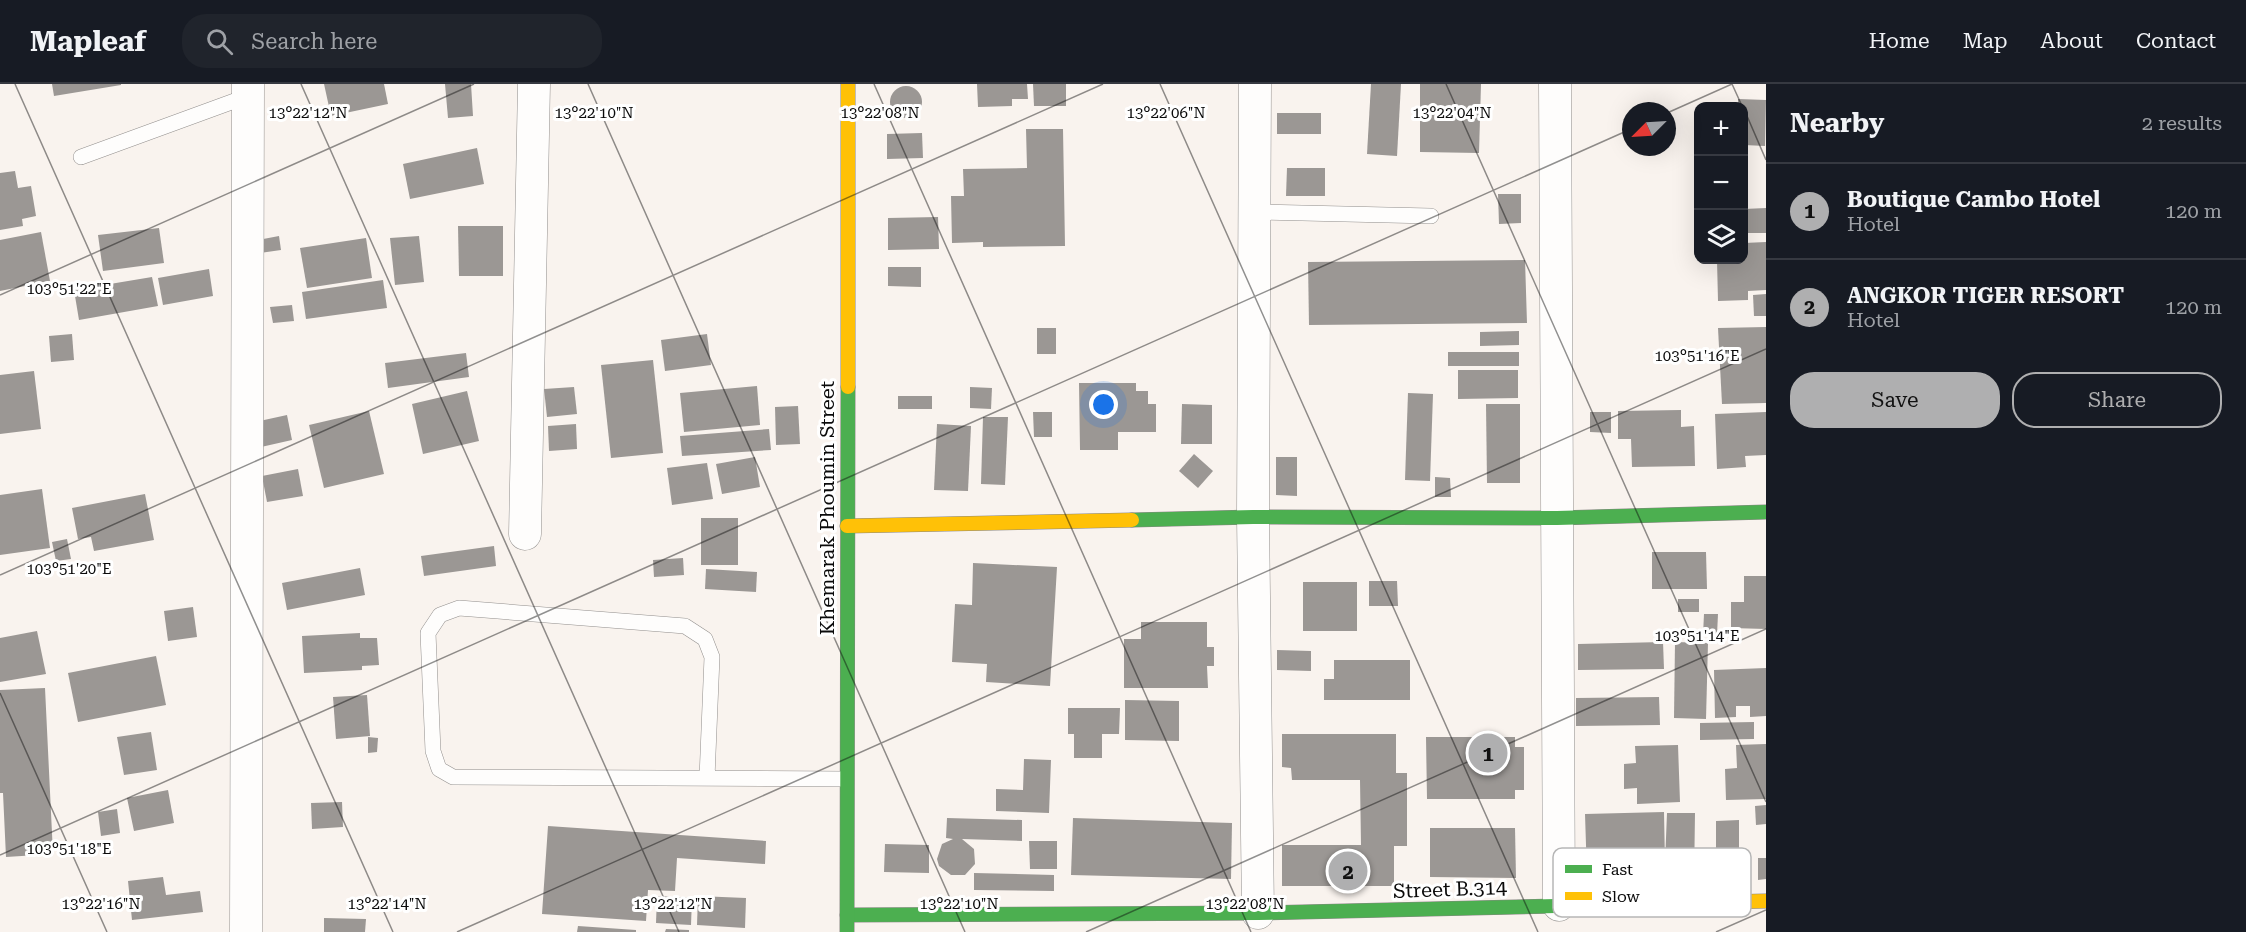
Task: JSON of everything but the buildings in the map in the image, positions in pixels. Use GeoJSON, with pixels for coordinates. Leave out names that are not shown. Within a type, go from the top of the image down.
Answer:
{"type":"FeatureCollection","features":[{"type":"Feature","properties":{"kind":"street"},"geometry":{"type":"LineString","coordinates":[[525,534],[534,84]]}},
{"type":"Feature","properties":{"kind":"street","name":"Khemarak Phoumin Street"},"geometry":{"type":"LineString","coordinates":[[847,932],[848,84]]}},
{"type":"Feature","properties":{"kind":"street"},"geometry":{"type":"LineString","coordinates":[[1255,84],[1253,517],[1258,913]]}},
{"type":"Feature","properties":{"kind":"street"},"geometry":{"type":"LineString","coordinates":[[1555,84],[1559,848]]}},
{"type":"Feature","properties":{"kind":"street"},"geometry":{"type":"LineString","coordinates":[[246,932],[248,90]]}},
{"type":"Feature","properties":{"kind":"street"},"geometry":{"type":"LineString","coordinates":[[847,526],[1253,517],[1557,518],[1766,512]]}},
{"type":"Feature","properties":{"kind":"street","name":"Street B.314"},"geometry":{"type":"LineString","coordinates":[[1751,901],[1766,901]]}},
{"type":"Feature","properties":{"kind":"street","name":"Street B.314"},"geometry":{"type":"LineString","coordinates":[[847,915],[1258,913],[1553,905]]}},
{"type":"Feature","properties":{"kind":"lane"},"geometry":{"type":"LineString","coordinates":[[81,157],[248,90]]}},
{"type":"Feature","properties":{"kind":"lane"},"geometry":{"type":"LineString","coordinates":[[1254,212],[1431,216]]}},
{"type":"Feature","properties":{"kind":"lane"},"geometry":{"type":"LineString","coordinates":[[707,778],[712,657],[705,639],[685,626],[459,608],[440,615],[428,633],[432,751],[439,769],[453,777],[846,779]]}},
{"type":"Feature","properties":{"kind":"traffic: fast"},"geometry":{"type":"LineString","coordinates":[[847,932],[848,387]]}},
{"type":"Feature","properties":{"kind":"traffic: fast"},"geometry":{"type":"LineString","coordinates":[[1132,520],[1253,517],[1557,518],[1766,512]]}},
{"type":"Feature","properties":{"kind":"traffic: fast"},"geometry":{"type":"LineString","coordinates":[[847,915],[1258,913],[1553,906]]}},
{"type":"Feature","properties":{"kind":"traffic: slow"},"geometry":{"type":"LineString","coordinates":[[848,84],[848,387]]}},
{"type":"Feature","properties":{"kind":"traffic: slow"},"geometry":{"type":"LineString","coordinates":[[847,526],[1132,520]]}},
{"type":"Feature","properties":{"kind":"traffic: slow"},"geometry":{"type":"LineString","coordinates":[[1751,901],[1766,901]]}},
{"type":"Feature","properties":{"kind":"place","name":"Boutique Cambo Hotel"},"geometry":{"type":"Point","coordinates":[1488,753]}},
{"type":"Feature","properties":{"kind":"place","name":"ANGKOR TIGER RESORT"},"geometry":{"type":"Point","coordinates":[1348,871]}}]}
